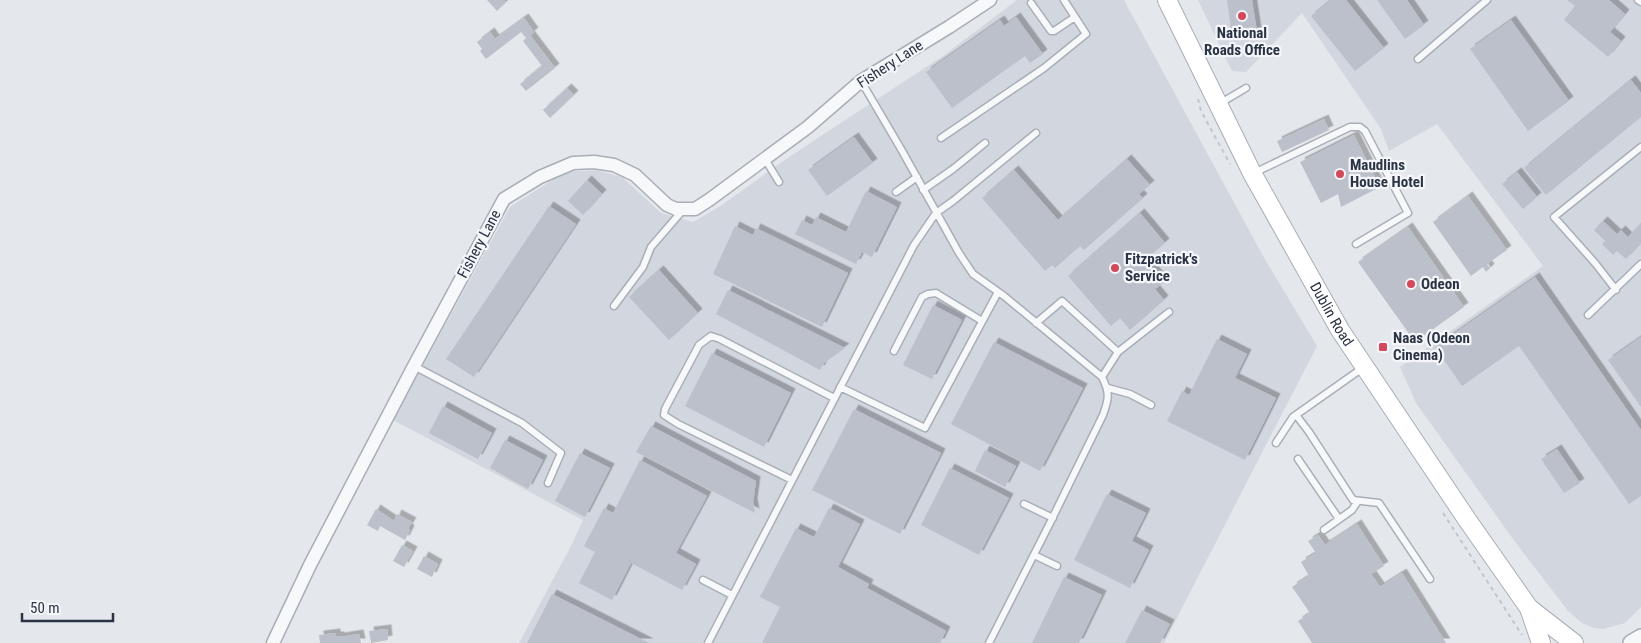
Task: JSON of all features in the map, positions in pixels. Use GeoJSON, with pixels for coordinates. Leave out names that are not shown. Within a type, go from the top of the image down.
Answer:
{"type":"FeatureCollection","features":[{"type":"Feature","properties":{"kind":"main road","name":"Dublin Road"},"geometry":{"type":"LineString","coordinates":[[1166,0],[1252,173],[1340,330],[1468,521],[1529,608],[1541,643]]}},
{"type":"Feature","properties":{"kind":"main road","name":"Dublin Road"},"geometry":{"type":"LineString","coordinates":[[1529,608],[1574,643]]}},
{"type":"Feature","properties":{"kind":"street","name":"Fishery Lane"},"geometry":{"type":"LineString","coordinates":[[273,643],[310,565],[504,199],[540,177],[573,163],[594,162],[614,165],[635,175],[667,204],[676,209],[695,208],[710,200],[808,127],[860,81],[990,0]]}},
{"type":"Feature","properties":{"kind":"street"},"geometry":{"type":"LineString","coordinates":[[1632,643],[1641,637]]}},
{"type":"Feature","properties":{"kind":"lane"},"geometry":{"type":"LineString","coordinates":[[941,138],[1044,68],[1086,34],[1064,0]]}},
{"type":"Feature","properties":{"kind":"lane"},"geometry":{"type":"LineString","coordinates":[[1418,59],[1487,0]]}},
{"type":"Feature","properties":{"kind":"lane"},"geometry":{"type":"LineString","coordinates":[[1031,3],[1051,31],[1054,32],[1075,16]]}},
{"type":"Feature","properties":{"kind":"lane"},"geometry":{"type":"LineString","coordinates":[[860,81],[973,274],[1036,322],[1102,377],[1108,388],[1108,401],[1103,415],[989,643]]}},
{"type":"Feature","properties":{"kind":"lane"},"geometry":{"type":"LineString","coordinates":[[1218,104],[1246,88]]}},
{"type":"Feature","properties":{"kind":"lane"},"geometry":{"type":"LineString","coordinates":[[1252,173],[1350,127],[1360,127],[1365,131],[1408,213],[1356,244]]}},
{"type":"Feature","properties":{"kind":"lane"},"geometry":{"type":"LineString","coordinates":[[708,643],[914,245],[936,213],[1036,133]]}},
{"type":"Feature","properties":{"kind":"lane"},"geometry":{"type":"LineString","coordinates":[[923,190],[985,143]]}},
{"type":"Feature","properties":{"kind":"lane"},"geometry":{"type":"LineString","coordinates":[[1616,290],[1554,217],[1641,147]]}},
{"type":"Feature","properties":{"kind":"lane"},"geometry":{"type":"LineString","coordinates":[[765,159],[779,182]]}},
{"type":"Feature","properties":{"kind":"lane"},"geometry":{"type":"LineString","coordinates":[[896,192],[916,177]]}},
{"type":"Feature","properties":{"kind":"lane"},"geometry":{"type":"LineString","coordinates":[[614,306],[643,267],[651,247],[684,209]]}},
{"type":"Feature","properties":{"kind":"lane"},"geometry":{"type":"LineString","coordinates":[[1588,315],[1641,264]]}},
{"type":"Feature","properties":{"kind":"lane"},"geometry":{"type":"LineString","coordinates":[[840,387],[924,428],[998,292]]}},
{"type":"Feature","properties":{"kind":"lane"},"geometry":{"type":"LineString","coordinates":[[894,351],[922,297],[928,294],[936,293],[982,322]]}},
{"type":"Feature","properties":{"kind":"lane"},"geometry":{"type":"LineString","coordinates":[[1036,322],[1062,301],[1118,352]]}},
{"type":"Feature","properties":{"kind":"lane"},"geometry":{"type":"LineString","coordinates":[[1102,377],[1118,352],[1169,312]]}},
{"type":"Feature","properties":{"kind":"lane"},"geometry":{"type":"LineString","coordinates":[[792,480],[678,424],[664,415],[665,409],[700,344],[711,336],[834,398]]}},
{"type":"Feature","properties":{"kind":"lane"},"geometry":{"type":"LineString","coordinates":[[414,366],[522,422],[561,453],[548,483]]}},
{"type":"Feature","properties":{"kind":"lane"},"geometry":{"type":"LineString","coordinates":[[1276,443],[1296,415],[1364,367]]}},
{"type":"Feature","properties":{"kind":"lane"},"geometry":{"type":"LineString","coordinates":[[1108,388],[1130,394],[1151,405]]}},
{"type":"Feature","properties":{"kind":"lane"},"geometry":{"type":"LineString","coordinates":[[1296,415],[1353,500],[1379,503],[1430,579]]}},
{"type":"Feature","properties":{"kind":"lane"},"geometry":{"type":"LineString","coordinates":[[1298,459],[1339,519]]}},
{"type":"Feature","properties":{"kind":"lane"},"geometry":{"type":"LineString","coordinates":[[1324,530],[1352,510],[1358,501]]}},
{"type":"Feature","properties":{"kind":"lane"},"geometry":{"type":"LineString","coordinates":[[1024,504],[1053,518]]}},
{"type":"Feature","properties":{"kind":"lane"},"geometry":{"type":"LineString","coordinates":[[1034,555],[1057,566]]}},
{"type":"Feature","properties":{"kind":"lane"},"geometry":{"type":"LineString","coordinates":[[703,580],[732,595]]}},
{"type":"Feature","properties":{"kind":"shaded area"},"geometry":{"type":"Polygon","coordinates":[[[1017,0],[1124,0],[1263,256],[1317,346],[1164,643],[519,643],[583,520],[393,420],[510,207],[565,172],[595,170],[622,177],[661,213],[693,222],[719,207],[792,155],[943,56],[1017,0]]]}},
{"type":"Feature","properties":{"kind":"shaded area"},"geometry":{"type":"Polygon","coordinates":[[[1198,0],[1641,0],[1641,607],[1625,623],[1603,629],[1594,628],[1582,623],[1568,611],[1513,539],[1416,403],[1400,367],[1543,266],[1437,124],[1389,151],[1381,129],[1302,13],[1246,72],[1232,71],[1198,0]]]}},
{"type":"Feature","properties":{"kind":"building"},"geometry":{"type":"Polygon","coordinates":[[[487,0],[504,0],[506,2],[497,11],[487,0]]]}},
{"type":"Feature","properties":{"kind":"building","name":"National Roads Office"},"geometry":{"type":"Polygon","coordinates":[[[1227,0],[1252,0],[1257,32],[1232,36],[1227,0]]]}},
{"type":"Feature","properties":{"kind":"building"},"geometry":{"type":"Polygon","coordinates":[[[1331,0],[1346,0],[1384,48],[1355,71],[1311,16],[1331,0]]]}},
{"type":"Feature","properties":{"kind":"building"},"geometry":{"type":"Polygon","coordinates":[[[1377,0],[1407,0],[1424,25],[1405,39],[1377,0]]]}},
{"type":"Feature","properties":{"kind":"building"},"geometry":{"type":"Polygon","coordinates":[[[1567,0],[1609,0],[1625,14],[1610,32],[1621,41],[1608,57],[1564,20],[1575,6],[1567,0]]]}},
{"type":"Feature","properties":{"kind":"building"},"geometry":{"type":"Polygon","coordinates":[[[1016,17],[1043,54],[1030,63],[1025,56],[952,108],[926,72],[1000,20],[1004,26],[1016,17]]]}},
{"type":"Feature","properties":{"kind":"building"},"geometry":{"type":"Polygon","coordinates":[[[524,18],[534,32],[530,35],[555,68],[526,91],[520,84],[542,66],[523,41],[526,38],[521,32],[486,59],[480,51],[482,49],[477,42],[490,32],[495,39],[524,18]]]}},
{"type":"Feature","properties":{"kind":"building"},"geometry":{"type":"Polygon","coordinates":[[[1511,20],[1569,101],[1528,131],[1470,49],[1511,20]]]}},
{"type":"Feature","properties":{"kind":"building"},"geometry":{"type":"Polygon","coordinates":[[[1631,80],[1641,93],[1641,117],[1546,195],[1524,168],[1631,80]]]}},
{"type":"Feature","properties":{"kind":"building"},"geometry":{"type":"Polygon","coordinates":[[[567,88],[574,95],[550,118],[543,110],[567,88]]]}},
{"type":"Feature","properties":{"kind":"building"},"geometry":{"type":"Polygon","coordinates":[[[1324,119],[1329,130],[1282,152],[1277,141],[1324,119]]]}},
{"type":"Feature","properties":{"kind":"building","name":"Maudlins House Hotel"},"geometry":{"type":"Polygon","coordinates":[[[1354,135],[1380,187],[1341,207],[1338,194],[1321,203],[1300,162],[1354,135]]]}},
{"type":"Feature","properties":{"kind":"building"},"geometry":{"type":"Polygon","coordinates":[[[854,137],[873,163],[827,196],[808,170],[854,137]]]}},
{"type":"Feature","properties":{"kind":"building"},"geometry":{"type":"Polygon","coordinates":[[[1127,159],[1150,185],[1139,194],[1143,198],[1084,250],[1080,246],[1055,268],[1052,265],[1045,271],[982,198],[1014,170],[1058,220],[1127,159]]]}},
{"type":"Feature","properties":{"kind":"building"},"geometry":{"type":"Polygon","coordinates":[[[1517,172],[1537,197],[1523,209],[1502,184],[1517,172]]]}},
{"type":"Feature","properties":{"kind":"building"},"geometry":{"type":"Polygon","coordinates":[[[587,180],[602,194],[583,215],[568,201],[587,180]]]}},
{"type":"Feature","properties":{"kind":"building"},"geometry":{"type":"Polygon","coordinates":[[[866,191],[897,207],[872,257],[862,252],[856,264],[795,234],[802,220],[812,225],[816,217],[846,232],[866,191]]]}},
{"type":"Feature","properties":{"kind":"building"},"geometry":{"type":"Polygon","coordinates":[[[1468,196],[1507,250],[1487,264],[1490,268],[1486,272],[1483,267],[1471,276],[1433,222],[1468,196]]]}},
{"type":"Feature","properties":{"kind":"building"},"geometry":{"type":"Polygon","coordinates":[[[549,206],[576,224],[474,377],[446,359],[549,206]]]}},
{"type":"Feature","properties":{"kind":"building","name":"Fitzpatrick's Service"},"geometry":{"type":"Polygon","coordinates":[[[1140,213],[1165,243],[1145,260],[1164,282],[1155,289],[1164,300],[1130,330],[1120,318],[1111,326],[1068,276],[1140,213]]]}},
{"type":"Feature","properties":{"kind":"building"},"geometry":{"type":"Polygon","coordinates":[[[1603,221],[1617,234],[1621,230],[1628,237],[1641,223],[1641,243],[1626,259],[1617,251],[1613,255],[1602,244],[1605,241],[1594,230],[1603,221]]]}},
{"type":"Feature","properties":{"kind":"building"},"geometry":{"type":"Polygon","coordinates":[[[735,226],[753,235],[756,228],[848,273],[822,327],[713,274],[735,226]]]}},
{"type":"Feature","properties":{"kind":"building","name":"Odeon"},"geometry":{"type":"Polygon","coordinates":[[[1408,227],[1464,307],[1415,342],[1358,262],[1408,227]]]}},
{"type":"Feature","properties":{"kind":"building"},"geometry":{"type":"Polygon","coordinates":[[[659,270],[698,313],[669,340],[629,297],[659,270]]]}},
{"type":"Feature","properties":{"kind":"building"},"geometry":{"type":"Polygon","coordinates":[[[1535,277],[1641,430],[1641,496],[1629,504],[1519,346],[1462,386],[1435,347],[1535,277]]]}},
{"type":"Feature","properties":{"kind":"building"},"geometry":{"type":"Polygon","coordinates":[[[728,290],[845,348],[824,363],[820,370],[716,314],[728,290]]]}},
{"type":"Feature","properties":{"kind":"building"},"geometry":{"type":"Polygon","coordinates":[[[933,305],[962,320],[932,379],[903,365],[933,305]]]}},
{"type":"Feature","properties":{"kind":"building"},"geometry":{"type":"Polygon","coordinates":[[[1641,337],[1641,407],[1608,360],[1641,337]]]}},
{"type":"Feature","properties":{"kind":"building"},"geometry":{"type":"Polygon","coordinates":[[[1217,339],[1247,354],[1235,378],[1276,398],[1245,460],[1167,421],[1182,391],[1189,395],[1217,339]]]}},
{"type":"Feature","properties":{"kind":"building"},"geometry":{"type":"Polygon","coordinates":[[[994,342],[1083,388],[1040,471],[951,424],[994,342]]]}},
{"type":"Feature","properties":{"kind":"building"},"geometry":{"type":"Polygon","coordinates":[[[712,353],[791,393],[764,447],[685,406],[712,353]]]}},
{"type":"Feature","properties":{"kind":"building"},"geometry":{"type":"Polygon","coordinates":[[[443,406],[492,433],[478,459],[429,433],[443,406]]]}},
{"type":"Feature","properties":{"kind":"building"},"geometry":{"type":"Polygon","coordinates":[[[854,409],[941,453],[900,534],[812,490],[854,409]]]}},
{"type":"Feature","properties":{"kind":"building"},"geometry":{"type":"Polygon","coordinates":[[[651,426],[756,481],[753,503],[755,513],[636,452],[651,426]]]}},
{"type":"Feature","properties":{"kind":"building"},"geometry":{"type":"Polygon","coordinates":[[[505,440],[543,460],[528,489],[490,468],[505,440]]]}},
{"type":"Feature","properties":{"kind":"building"},"geometry":{"type":"Polygon","coordinates":[[[1557,449],[1580,483],[1564,493],[1541,459],[1557,449]]]}},
{"type":"Feature","properties":{"kind":"building"},"geometry":{"type":"Polygon","coordinates":[[[985,450],[1016,466],[1005,487],[975,471],[985,450]]]}},
{"type":"Feature","properties":{"kind":"building"},"geometry":{"type":"Polygon","coordinates":[[[580,453],[610,468],[585,517],[555,501],[580,453]]]}},
{"type":"Feature","properties":{"kind":"building"},"geometry":{"type":"Polygon","coordinates":[[[640,460],[707,496],[676,553],[696,564],[682,590],[631,563],[612,600],[579,583],[595,552],[584,546],[604,508],[613,513],[640,460]]]}},
{"type":"Feature","properties":{"kind":"building"},"geometry":{"type":"Polygon","coordinates":[[[950,468],[1009,498],[979,555],[921,525],[950,468]]]}},
{"type":"Feature","properties":{"kind":"building"},"geometry":{"type":"Polygon","coordinates":[[[1107,494],[1146,513],[1132,541],[1149,550],[1130,588],[1074,560],[1107,494]]]}},
{"type":"Feature","properties":{"kind":"building"},"geometry":{"type":"Polygon","coordinates":[[[829,508],[860,524],[838,567],[869,584],[867,588],[946,631],[940,643],[762,643],[780,607],[760,597],[796,528],[814,537],[829,508]]]}},
{"type":"Feature","properties":{"kind":"building"},"geometry":{"type":"Polygon","coordinates":[[[376,509],[394,521],[397,514],[412,522],[408,528],[410,530],[405,540],[380,526],[378,531],[367,525],[376,509]]]}},
{"type":"Feature","properties":{"kind":"building"},"geometry":{"type":"Polygon","coordinates":[[[1357,524],[1384,566],[1371,574],[1380,587],[1402,573],[1446,643],[1312,643],[1298,621],[1310,613],[1292,587],[1309,576],[1301,562],[1316,553],[1308,541],[1318,535],[1325,545],[1357,524]]]}},
{"type":"Feature","properties":{"kind":"building"},"geometry":{"type":"Polygon","coordinates":[[[402,545],[413,551],[404,567],[393,561],[402,545]]]}},
{"type":"Feature","properties":{"kind":"building"},"geometry":{"type":"Polygon","coordinates":[[[424,556],[438,564],[432,577],[417,569],[424,556]]]}},
{"type":"Feature","properties":{"kind":"building"},"geometry":{"type":"Polygon","coordinates":[[[1064,577],[1102,595],[1079,643],[1032,643],[1064,577]]]}},
{"type":"Feature","properties":{"kind":"building"},"geometry":{"type":"Polygon","coordinates":[[[552,594],[649,643],[527,643],[552,594]]]}},
{"type":"Feature","properties":{"kind":"building"},"geometry":{"type":"Polygon","coordinates":[[[1142,610],[1170,624],[1160,643],[1125,643],[1142,610]]]}},
{"type":"Feature","properties":{"kind":"building"},"geometry":{"type":"Polygon","coordinates":[[[387,629],[388,640],[371,643],[369,631],[387,629]]]}},
{"type":"Feature","properties":{"kind":"building"},"geometry":{"type":"Polygon","coordinates":[[[336,633],[336,636],[340,637],[359,634],[361,643],[320,643],[319,635],[336,633]]]}},
{"type":"Feature","properties":{"kind":"place","name":"National Roads Office"},"geometry":{"type":"Point","coordinates":[1242,16]}},
{"type":"Feature","properties":{"kind":"place","name":"Maudlins House Hotel"},"geometry":{"type":"Point","coordinates":[1340,174]}},
{"type":"Feature","properties":{"kind":"place","name":"Fitzpatrick's Service"},"geometry":{"type":"Point","coordinates":[1115,268]}},
{"type":"Feature","properties":{"kind":"place","name":"Odeon"},"geometry":{"type":"Point","coordinates":[1411,284]}},
{"type":"Feature","properties":{"kind":"place","name":"Naas (Odeon Cinema)"},"geometry":{"type":"Point","coordinates":[1383,347]}}]}
